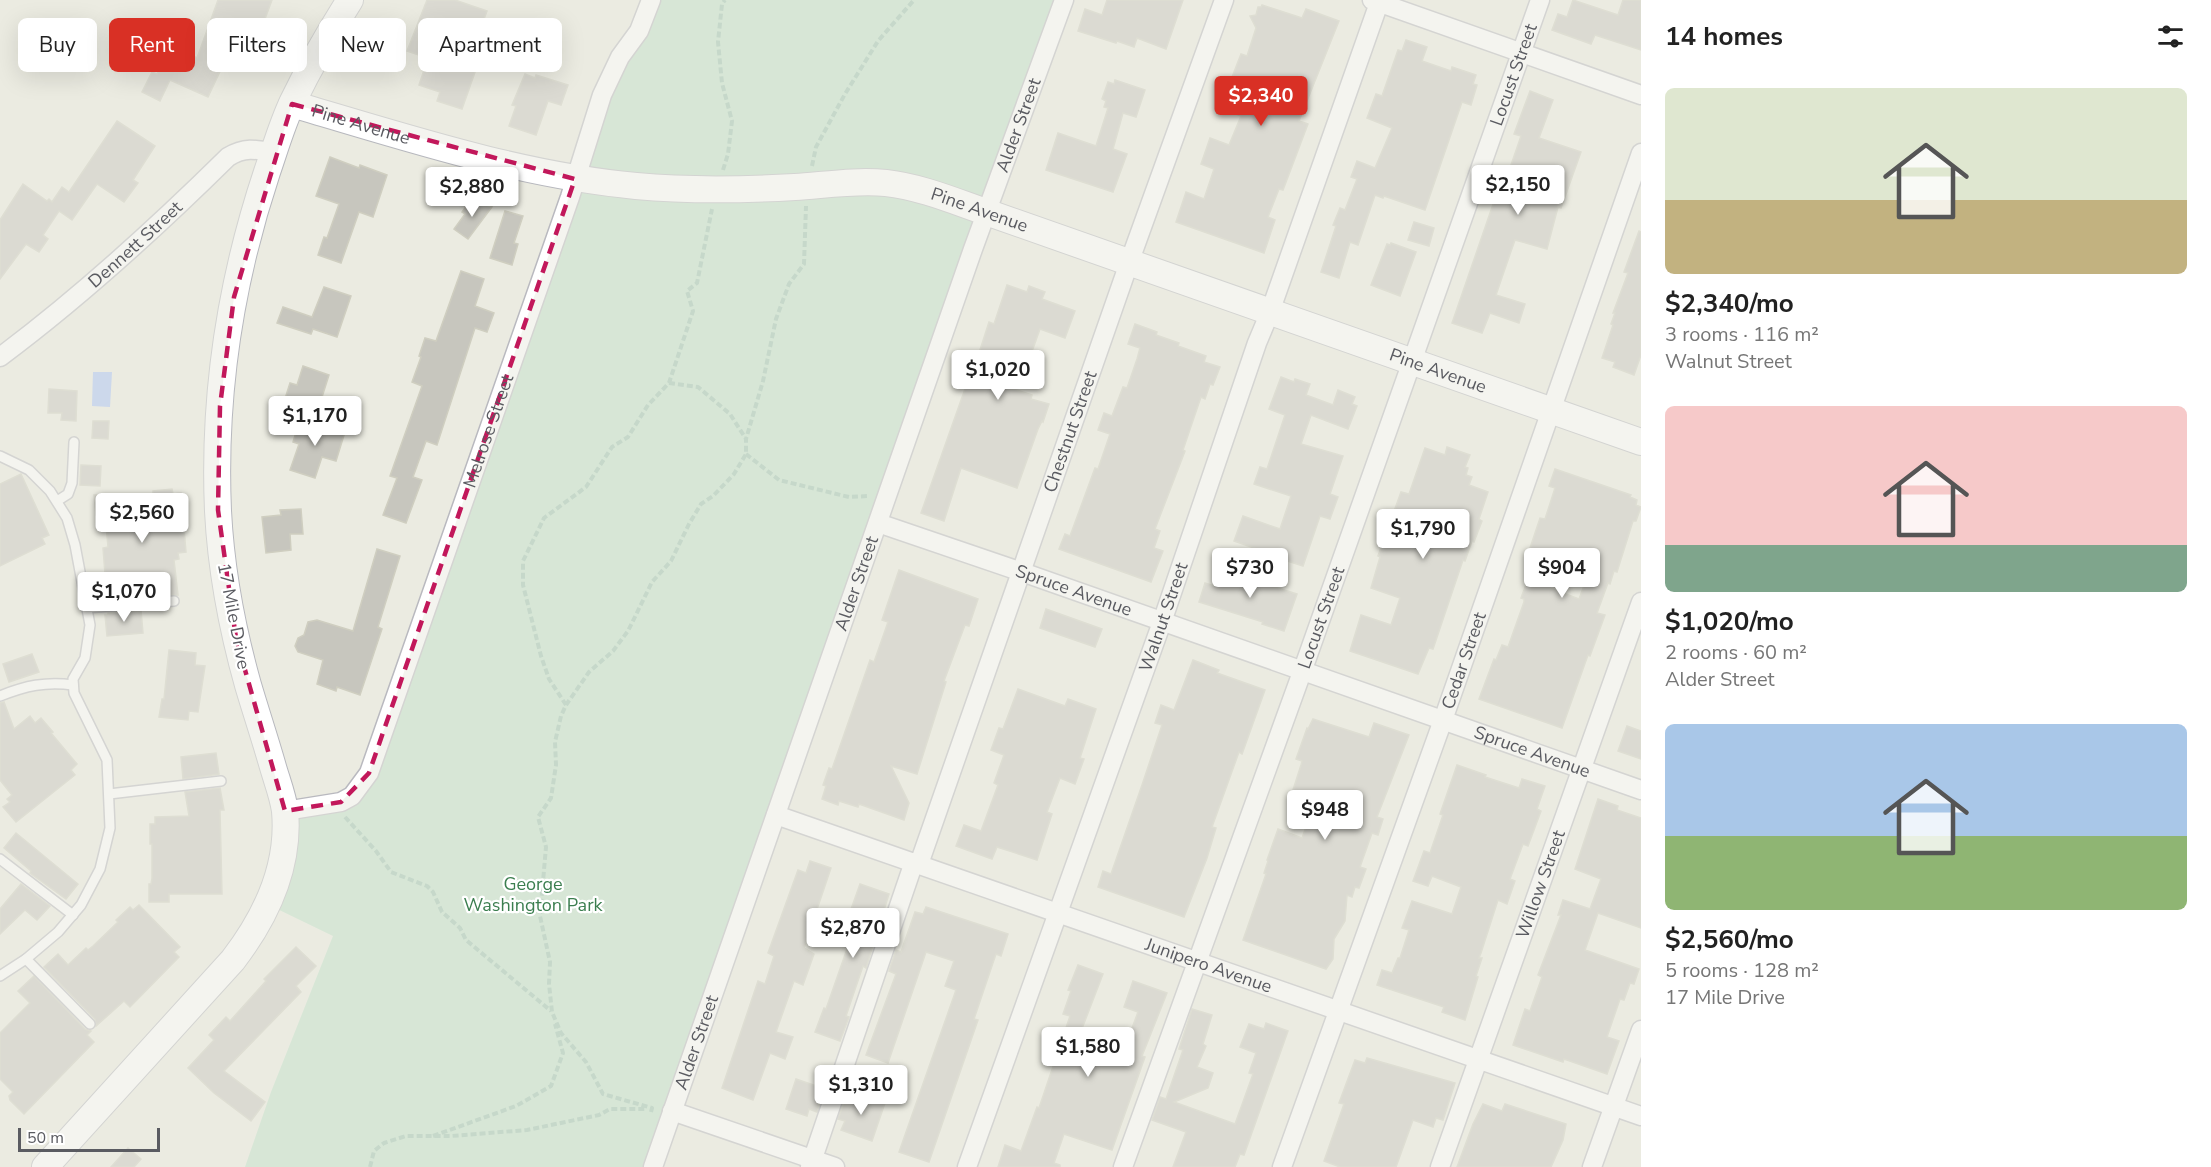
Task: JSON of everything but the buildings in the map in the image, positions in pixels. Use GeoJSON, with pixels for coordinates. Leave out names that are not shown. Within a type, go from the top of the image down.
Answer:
{"type":"FeatureCollection","features":[{"type":"Feature","properties":{"kind":"main road","name":"17 Mile Drive"},"geometry":{"type":"LineString","coordinates":[[45,1167],[233,960],[256,929],[269,905],[275,885],[284,837],[285,811],[236,638],[226,590],[218,510],[220,406],[225,352],[234,297],[246,242],[274,153],[292,104],[330,31],[350,0]]}},
{"type":"Feature","properties":{"kind":"main road","name":"Pine Avenue"},"geometry":{"type":"LineString","coordinates":[[292,104],[428,143],[575,179],[690,190],[886,183],[927,191],[1641,442]]}},
{"type":"Feature","properties":{"kind":"street","name":"Melrose Street"},"geometry":{"type":"LineString","coordinates":[[341,802],[352,796],[369,773],[602,95],[610,75],[639,31],[651,0]]}},
{"type":"Feature","properties":{"kind":"street","name":"Alder Street"},"geometry":{"type":"LineString","coordinates":[[653,1167],[986,212],[1064,0]]}},
{"type":"Feature","properties":{"kind":"street","name":"Chestnut Street"},"geometry":{"type":"LineString","coordinates":[[812,1163],[916,863],[1022,572],[1129,263],[1224,0]]}},
{"type":"Feature","properties":{"kind":"street","name":"Locust Street"},"geometry":{"type":"LineString","coordinates":[[1123,1167],[1302,672],[1540,0]]}},
{"type":"Feature","properties":{"kind":"street"},"geometry":{"type":"LineString","coordinates":[[1377,1],[1641,95]]}},
{"type":"Feature","properties":{"kind":"street","name":"Walnut Street"},"geometry":{"type":"LineString","coordinates":[[967,1167],[1162,622],[1377,1]]}},
{"type":"Feature","properties":{"kind":"street","name":"Dennett Street"},"geometry":{"type":"LineString","coordinates":[[0,357],[88,288],[166,218],[228,156],[240,149],[254,148],[274,153]]}},
{"type":"Feature","properties":{"kind":"street","name":"Cedar Street"},"geometry":{"type":"LineString","coordinates":[[1282,1167],[1443,720],[1641,153]]}},
{"type":"Feature","properties":{"kind":"street","name":"Spruce Avenue"},"geometry":{"type":"LineString","coordinates":[[878,523],[1641,790]]}},
{"type":"Feature","properties":{"kind":"street","name":"Willow Street"},"geometry":{"type":"LineString","coordinates":[[1440,1167],[1641,602]]}},
{"type":"Feature","properties":{"kind":"street"},"geometry":{"type":"LineString","coordinates":[[285,811],[341,802]]}},
{"type":"Feature","properties":{"kind":"street","name":"Junipero Avenue"},"geometry":{"type":"LineString","coordinates":[[776,815],[1641,1116]]}},
{"type":"Feature","properties":{"kind":"street"},"geometry":{"type":"LineString","coordinates":[[1592,1167],[1641,1030]]}},
{"type":"Feature","properties":{"kind":"street"},"geometry":{"type":"LineString","coordinates":[[672,1111],[812,1163],[835,1167]]}},
{"type":"Feature","properties":{"kind":"lane"},"geometry":{"type":"LineString","coordinates":[[57,501],[68,494],[72,483],[74,442]]}},
{"type":"Feature","properties":{"kind":"lane"},"geometry":{"type":"LineString","coordinates":[[0,456],[29,470],[50,491],[68,518],[90,625],[85,658],[73,679],[74,693],[107,760],[110,828],[100,869],[73,915],[58,932],[26,959],[0,975]]}},
{"type":"Feature","properties":{"kind":"lane"},"geometry":{"type":"LineString","coordinates":[[86,608],[174,601]]}},
{"type":"Feature","properties":{"kind":"lane"},"geometry":{"type":"LineString","coordinates":[[0,696],[23,687],[44,683],[73,685]]}},
{"type":"Feature","properties":{"kind":"lane"},"geometry":{"type":"LineString","coordinates":[[109,794],[220,781]]}},
{"type":"Feature","properties":{"kind":"lane"},"geometry":{"type":"LineString","coordinates":[[0,859],[73,915]]}},
{"type":"Feature","properties":{"kind":"lane"},"geometry":{"type":"LineString","coordinates":[[26,959],[90,1024]]}},
{"type":"Feature","properties":{"kind":"path"},"geometry":{"type":"LineString","coordinates":[[566,705],[549,679],[541,656],[524,585],[524,561],[544,518],[586,487],[612,447],[628,437],[648,405],[669,383],[693,311],[687,291],[697,283],[711,211],[728,154],[732,121],[722,83],[718,42],[722,4],[725,0]]}},
{"type":"Feature","properties":{"kind":"path"},"geometry":{"type":"LineString","coordinates":[[812,170],[816,147],[845,94],[878,41],[914,0]]}},
{"type":"Feature","properties":{"kind":"path"},"geometry":{"type":"LineString","coordinates":[[433,1136],[516,1106],[551,1086],[563,1053],[552,1012],[549,984],[550,962],[540,916],[546,847],[538,817],[551,798],[556,765],[555,742],[561,717],[566,705],[589,672],[613,651],[628,631],[652,582],[671,561],[701,504],[713,496],[734,474],[746,454],[746,439],[763,381],[776,319],[789,284],[804,264],[806,206]]}},
{"type":"Feature","properties":{"kind":"path"},"geometry":{"type":"LineString","coordinates":[[669,383],[698,387],[730,414],[746,439]]}},
{"type":"Feature","properties":{"kind":"path"},"geometry":{"type":"LineString","coordinates":[[746,454],[779,480],[849,497],[888,496]]}},
{"type":"Feature","properties":{"kind":"path"},"geometry":{"type":"LineString","coordinates":[[341,802],[346,820],[376,852],[386,867],[397,876],[427,886],[433,892],[442,912],[460,928],[466,940],[552,1012],[561,1033],[586,1062],[603,1094],[652,1108]]}},
{"type":"Feature","properties":{"kind":"path"},"geometry":{"type":"LineString","coordinates":[[650,1118],[652,1108]]}},
{"type":"Feature","properties":{"kind":"path"},"geometry":{"type":"LineString","coordinates":[[370,1167],[374,1151],[384,1143],[406,1136],[527,1130],[599,1115],[610,1109],[652,1108]]}},
{"type":"Feature","properties":{"kind":"highlighted area"},"geometry":{"type":"Polygon","coordinates":[[[292,104],[575,179],[369,773],[341,802],[285,811],[236,638],[218,510],[220,406],[234,297],[292,104]]]}},
{"type":"Feature","properties":{"kind":"green space","name":"George Washington Park"},"geometry":{"type":"Polygon","coordinates":[[[651,0],[1064,0],[653,1167],[245,1167],[271,1092],[333,936],[269,905],[285,811],[352,796],[602,95],[651,0]]]}},
{"type":"Feature","properties":{"kind":"water"},"geometry":{"type":"Polygon","coordinates":[[[93,372],[112,372],[110,407],[92,406],[93,372]]]}}]}
